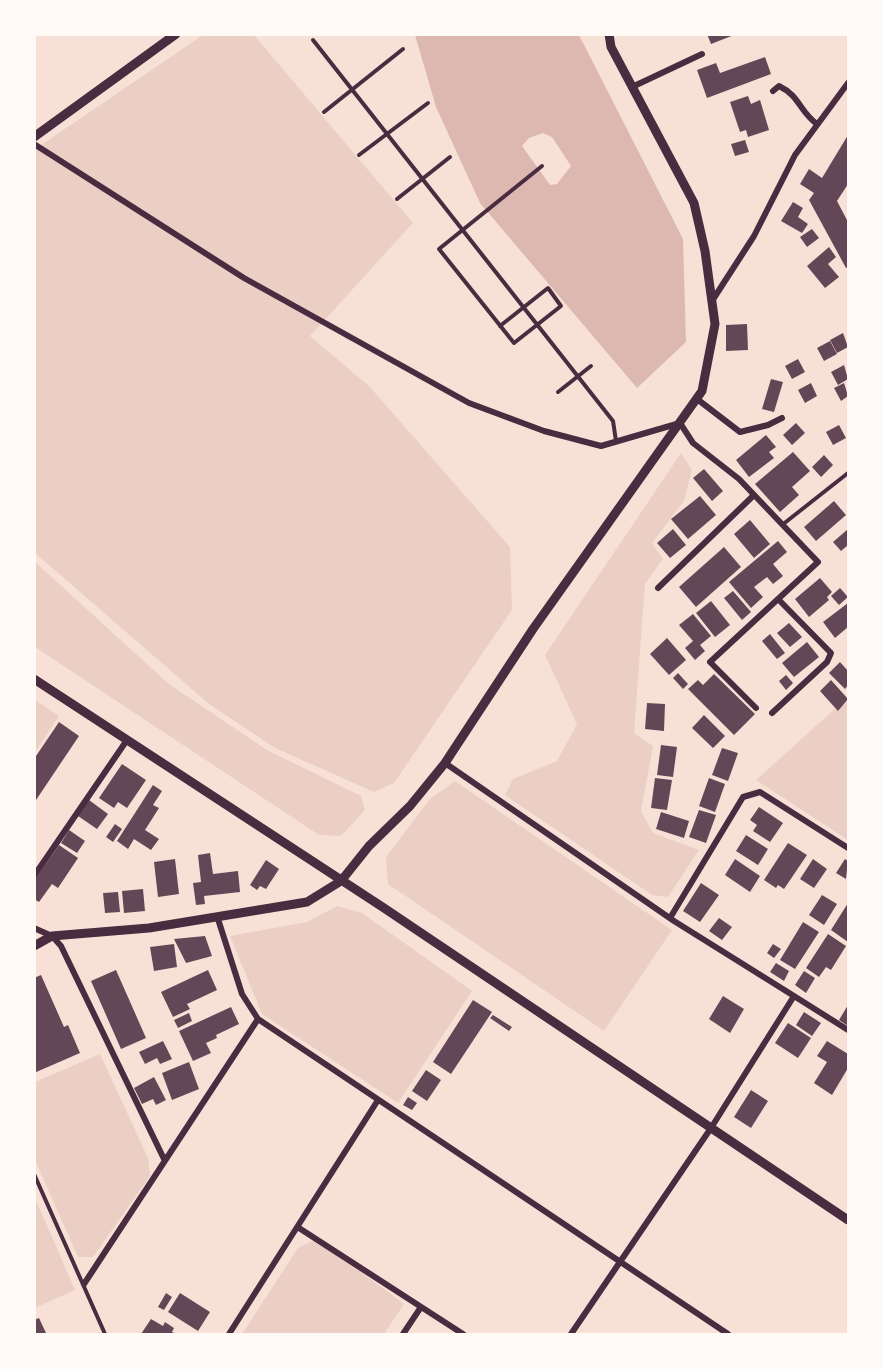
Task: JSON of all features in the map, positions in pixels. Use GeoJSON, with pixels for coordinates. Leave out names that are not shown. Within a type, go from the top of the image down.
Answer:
{"type":"FeatureCollection","features":[{"type":"Feature","properties":{"kind":"street"},"geometry":{"type":"LineString","coordinates":[[37,131],[176,34]]}},
{"type":"Feature","properties":{"kind":"street"},"geometry":{"type":"LineString","coordinates":[[34,946],[52,936],[149,928],[218,919],[307,902],[341,881],[369,846],[411,806],[445,764],[533,629],[697,399],[702,391],[715,324],[705,251],[694,203],[611,47],[609,34]]}},
{"type":"Feature","properties":{"kind":"street"},"geometry":{"type":"LineString","coordinates":[[632,87],[702,54]]}},
{"type":"Feature","properties":{"kind":"street"},"geometry":{"type":"LineString","coordinates":[[711,302],[754,236],[795,155],[849,83]]}},
{"type":"Feature","properties":{"kind":"street"},"geometry":{"type":"LineString","coordinates":[[773,91],[779,86],[795,94],[805,115],[817,124]]}},
{"type":"Feature","properties":{"kind":"street"},"geometry":{"type":"LineString","coordinates":[[34,144],[243,278],[469,403],[555,434],[601,446],[680,423]]}},
{"type":"Feature","properties":{"kind":"street"},"geometry":{"type":"LineString","coordinates":[[697,399],[740,432],[768,425],[782,418]]}},
{"type":"Feature","properties":{"kind":"street"},"geometry":{"type":"LineString","coordinates":[[680,423],[693,443],[754,495],[819,562],[710,662],[756,708]]}},
{"type":"Feature","properties":{"kind":"street"},"geometry":{"type":"LineString","coordinates":[[658,588],[754,495]]}},
{"type":"Feature","properties":{"kind":"street"},"geometry":{"type":"LineString","coordinates":[[772,713],[827,662],[831,653],[778,599]]}},
{"type":"Feature","properties":{"kind":"street"},"geometry":{"type":"LineString","coordinates":[[34,679],[341,881],[849,1221]]}},
{"type":"Feature","properties":{"kind":"street"},"geometry":{"type":"LineString","coordinates":[[34,876],[127,740]]}},
{"type":"Feature","properties":{"kind":"street"},"geometry":{"type":"LineString","coordinates":[[445,764],[670,918],[849,1030]]}},
{"type":"Feature","properties":{"kind":"street"},"geometry":{"type":"LineString","coordinates":[[670,918],[743,797],[760,792],[849,848]]}},
{"type":"Feature","properties":{"kind":"street"},"geometry":{"type":"LineString","coordinates":[[218,919],[242,994],[258,1019],[728,1335]]}},
{"type":"Feature","properties":{"kind":"street"},"geometry":{"type":"LineString","coordinates":[[34,928],[52,936],[61,946],[164,1159]]}},
{"type":"Feature","properties":{"kind":"street"},"geometry":{"type":"LineString","coordinates":[[571,1335],[711,1128],[794,996]]}},
{"type":"Feature","properties":{"kind":"street"},"geometry":{"type":"LineString","coordinates":[[84,1284],[258,1019]]}},
{"type":"Feature","properties":{"kind":"street"},"geometry":{"type":"LineString","coordinates":[[229,1335],[299,1228],[378,1100]]}},
{"type":"Feature","properties":{"kind":"street"},"geometry":{"type":"LineString","coordinates":[[299,1228],[463,1335]]}},
{"type":"Feature","properties":{"kind":"street"},"geometry":{"type":"LineString","coordinates":[[403,1335],[421,1307]]}},
{"type":"Feature","properties":{"kind":"lane"},"geometry":{"type":"LineString","coordinates":[[313,40],[613,421],[616,441]]}},
{"type":"Feature","properties":{"kind":"lane"},"geometry":{"type":"LineString","coordinates":[[324,112],[403,49]]}},
{"type":"Feature","properties":{"kind":"lane"},"geometry":{"type":"LineString","coordinates":[[359,155],[428,104]]}},
{"type":"Feature","properties":{"kind":"lane"},"geometry":{"type":"LineString","coordinates":[[397,199],[450,157]]}},
{"type":"Feature","properties":{"kind":"lane"},"geometry":{"type":"LineString","coordinates":[[500,326],[548,288],[561,306],[514,343],[500,326],[439,249],[542,166]]}},
{"type":"Feature","properties":{"kind":"lane"},"geometry":{"type":"LineString","coordinates":[[558,392],[591,366]]}},
{"type":"Feature","properties":{"kind":"lane"},"geometry":{"type":"LineString","coordinates":[[782,525],[849,473]]}},
{"type":"Feature","properties":{"kind":"lane"},"geometry":{"type":"LineString","coordinates":[[34,1174],[105,1335]]}},
{"type":"Feature","properties":{"kind":"shaded area"},"geometry":{"type":"Polygon","coordinates":[[[203,35],[254,35],[413,223],[310,336],[369,386],[510,547],[512,610],[394,783],[374,792],[275,748],[209,704],[35,553],[34,150],[203,35]]]}},
{"type":"Feature","properties":{"kind":"shaded area"},"geometry":{"type":"Polygon","coordinates":[[[415,35],[579,35],[683,239],[686,342],[637,388],[480,203],[436,107],[415,35]],[[543,133],[529,138],[522,146],[550,185],[557,184],[571,166],[552,137],[543,133]]]}},
{"type":"Feature","properties":{"kind":"shaded area"},"geometry":{"type":"Polygon","coordinates":[[[681,453],[692,470],[684,501],[652,543],[663,559],[645,584],[634,733],[653,746],[641,811],[653,833],[699,850],[668,897],[652,895],[505,795],[513,779],[557,761],[577,724],[545,655],[681,453]]]}},
{"type":"Feature","properties":{"kind":"shaded area"},"geometry":{"type":"Polygon","coordinates":[[[34,561],[169,684],[267,750],[361,796],[365,810],[341,836],[319,835],[35,647],[34,561]]]}},
{"type":"Feature","properties":{"kind":"shaded area"},"geometry":{"type":"Polygon","coordinates":[[[848,697],[848,840],[756,780],[848,697]]]}},
{"type":"Feature","properties":{"kind":"shaded area"},"geometry":{"type":"Polygon","coordinates":[[[35,700],[59,716],[35,752],[35,700]]]}},
{"type":"Feature","properties":{"kind":"shaded area"},"geometry":{"type":"Polygon","coordinates":[[[455,781],[672,930],[604,1031],[388,884],[386,857],[430,799],[455,781]]]}},
{"type":"Feature","properties":{"kind":"shaded area"},"geometry":{"type":"Polygon","coordinates":[[[337,906],[362,913],[472,991],[398,1103],[262,1014],[230,936],[307,922],[337,906]]]}},
{"type":"Feature","properties":{"kind":"shaded area"},"geometry":{"type":"Polygon","coordinates":[[[100,1054],[148,1158],[150,1176],[93,1257],[78,1257],[35,1160],[35,1082],[100,1054]]]}},
{"type":"Feature","properties":{"kind":"shaded area"},"geometry":{"type":"Polygon","coordinates":[[[35,1198],[75,1290],[34,1308],[35,1198]]]}},
{"type":"Feature","properties":{"kind":"shaded area"},"geometry":{"type":"Polygon","coordinates":[[[317,1239],[404,1304],[384,1334],[242,1334],[298,1248],[317,1239]]]}},
{"type":"Feature","properties":{"kind":"building"},"geometry":{"type":"Polygon","coordinates":[[[707,34],[734,34],[734,35],[711,44],[707,34]]]}},
{"type":"Feature","properties":{"kind":"building"},"geometry":{"type":"Polygon","coordinates":[[[765,57],[771,74],[707,98],[697,70],[716,63],[720,73],[765,57]]]}},
{"type":"Feature","properties":{"kind":"building"},"geometry":{"type":"Polygon","coordinates":[[[748,96],[751,104],[760,100],[769,130],[748,137],[746,130],[740,132],[730,102],[748,96]]]}},
{"type":"Feature","properties":{"kind":"building"},"geometry":{"type":"Polygon","coordinates":[[[848,135],[848,184],[837,201],[848,222],[848,267],[846,268],[809,200],[814,193],[800,184],[809,169],[822,178],[848,135]]]}},
{"type":"Feature","properties":{"kind":"building"},"geometry":{"type":"Polygon","coordinates":[[[745,140],[749,152],[735,156],[731,144],[745,140]]]}},
{"type":"Feature","properties":{"kind":"building"},"geometry":{"type":"Polygon","coordinates":[[[793,202],[803,208],[798,217],[808,224],[802,233],[781,221],[793,202]]]}},
{"type":"Feature","properties":{"kind":"building"},"geometry":{"type":"Polygon","coordinates":[[[812,229],[819,238],[807,247],[800,237],[812,229]]]}},
{"type":"Feature","properties":{"kind":"building"},"geometry":{"type":"Polygon","coordinates":[[[829,247],[836,257],[828,264],[839,277],[825,288],[807,266],[829,247]]]}},
{"type":"Feature","properties":{"kind":"building"},"geometry":{"type":"Polygon","coordinates":[[[747,324],[748,350],[726,351],[726,325],[747,324]]]}},
{"type":"Feature","properties":{"kind":"building"},"geometry":{"type":"Polygon","coordinates":[[[843,333],[848,347],[837,353],[830,340],[843,333]]]}},
{"type":"Feature","properties":{"kind":"building"},"geometry":{"type":"Polygon","coordinates":[[[830,341],[837,354],[824,361],[817,348],[830,341]]]}},
{"type":"Feature","properties":{"kind":"building"},"geometry":{"type":"Polygon","coordinates":[[[798,359],[805,372],[792,379],[785,366],[798,359]]]}},
{"type":"Feature","properties":{"kind":"building"},"geometry":{"type":"Polygon","coordinates":[[[844,365],[848,379],[838,385],[831,372],[844,365]]]}},
{"type":"Feature","properties":{"kind":"building"},"geometry":{"type":"Polygon","coordinates":[[[771,379],[783,382],[774,412],[762,409],[771,379]]]}},
{"type":"Feature","properties":{"kind":"building"},"geometry":{"type":"Polygon","coordinates":[[[811,383],[817,396],[805,403],[798,390],[811,383]]]}},
{"type":"Feature","properties":{"kind":"building"},"geometry":{"type":"Polygon","coordinates":[[[844,383],[848,396],[841,401],[834,388],[844,383]]]}},
{"type":"Feature","properties":{"kind":"building"},"geometry":{"type":"Polygon","coordinates":[[[796,423],[805,433],[792,445],[783,435],[796,423]]]}},
{"type":"Feature","properties":{"kind":"building"},"geometry":{"type":"Polygon","coordinates":[[[839,425],[846,438],[833,445],[826,432],[839,425]]]}},
{"type":"Feature","properties":{"kind":"building"},"geometry":{"type":"Polygon","coordinates":[[[766,435],[776,447],[769,452],[774,458],[749,477],[736,460],[766,435]]]}},
{"type":"Feature","properties":{"kind":"building"},"geometry":{"type":"Polygon","coordinates":[[[793,452],[810,471],[792,487],[799,495],[780,512],[755,484],[793,452]]]}},
{"type":"Feature","properties":{"kind":"building"},"geometry":{"type":"Polygon","coordinates":[[[824,455],[833,465],[821,477],[812,467],[824,455]]]}},
{"type":"Feature","properties":{"kind":"building"},"geometry":{"type":"Polygon","coordinates":[[[704,469],[723,491],[712,501],[693,478],[704,469]]]}},
{"type":"Feature","properties":{"kind":"building"},"geometry":{"type":"Polygon","coordinates":[[[700,496],[716,515],[688,539],[671,519],[700,496]]]}},
{"type":"Feature","properties":{"kind":"building"},"geometry":{"type":"Polygon","coordinates":[[[834,501],[846,515],[816,541],[804,527],[834,501]]]}},
{"type":"Feature","properties":{"kind":"building"},"geometry":{"type":"Polygon","coordinates":[[[750,520],[770,544],[754,558],[734,534],[750,520]]]}},
{"type":"Feature","properties":{"kind":"building"},"geometry":{"type":"Polygon","coordinates":[[[673,529],[686,545],[670,558],[657,543],[673,529]]]}},
{"type":"Feature","properties":{"kind":"building"},"geometry":{"type":"Polygon","coordinates":[[[848,529],[848,545],[841,551],[833,542],[848,529]]]}},
{"type":"Feature","properties":{"kind":"building"},"geometry":{"type":"Polygon","coordinates":[[[778,541],[787,552],[773,564],[783,576],[773,584],[767,577],[754,587],[763,597],[751,608],[729,582],[778,541]]]}},
{"type":"Feature","properties":{"kind":"building"},"geometry":{"type":"Polygon","coordinates":[[[724,547],[741,567],[696,607],[679,587],[724,547]]]}},
{"type":"Feature","properties":{"kind":"building"},"geometry":{"type":"Polygon","coordinates":[[[820,578],[832,592],[827,597],[829,600],[809,617],[795,599],[820,578]]]}},
{"type":"Feature","properties":{"kind":"building"},"geometry":{"type":"Polygon","coordinates":[[[840,588],[848,597],[839,605],[831,596],[840,588]]]}},
{"type":"Feature","properties":{"kind":"building"},"geometry":{"type":"Polygon","coordinates":[[[733,591],[751,612],[742,620],[724,598],[733,591]]]}},
{"type":"Feature","properties":{"kind":"building"},"geometry":{"type":"Polygon","coordinates":[[[711,601],[730,625],[715,637],[696,613],[711,601]]]}},
{"type":"Feature","properties":{"kind":"building"},"geometry":{"type":"Polygon","coordinates":[[[848,603],[848,627],[835,638],[823,622],[848,603]]]}},
{"type":"Feature","properties":{"kind":"building"},"geometry":{"type":"Polygon","coordinates":[[[693,614],[711,636],[700,645],[705,651],[695,660],[685,648],[693,641],[679,625],[693,614]]]}},
{"type":"Feature","properties":{"kind":"building"},"geometry":{"type":"Polygon","coordinates":[[[789,623],[802,637],[790,647],[777,633],[789,623]]]}},
{"type":"Feature","properties":{"kind":"building"},"geometry":{"type":"Polygon","coordinates":[[[770,634],[785,653],[777,659],[762,641],[770,634]]]}},
{"type":"Feature","properties":{"kind":"building"},"geometry":{"type":"Polygon","coordinates":[[[667,638],[686,660],[669,675],[650,654],[667,638]]]}},
{"type":"Feature","properties":{"kind":"building"},"geometry":{"type":"Polygon","coordinates":[[[807,642],[819,657],[794,677],[782,663],[807,642]]]}},
{"type":"Feature","properties":{"kind":"building"},"geometry":{"type":"Polygon","coordinates":[[[840,662],[848,671],[848,685],[845,689],[829,673],[840,662]]]}},
{"type":"Feature","properties":{"kind":"building"},"geometry":{"type":"Polygon","coordinates":[[[678,673],[688,684],[683,689],[673,678],[678,673]]]}},
{"type":"Feature","properties":{"kind":"building"},"geometry":{"type":"Polygon","coordinates":[[[714,674],[755,714],[734,735],[688,689],[698,680],[703,685],[714,674]]]}},
{"type":"Feature","properties":{"kind":"building"},"geometry":{"type":"Polygon","coordinates":[[[786,675],[793,683],[786,690],[779,681],[786,675]]]}},
{"type":"Feature","properties":{"kind":"building"},"geometry":{"type":"Polygon","coordinates":[[[831,680],[848,699],[838,711],[820,691],[831,680]]]}},
{"type":"Feature","properties":{"kind":"building"},"geometry":{"type":"Polygon","coordinates":[[[647,703],[665,704],[664,731],[645,729],[647,703]]]}},
{"type":"Feature","properties":{"kind":"building"},"geometry":{"type":"Polygon","coordinates":[[[704,715],[725,736],[713,748],[692,728],[704,715]]]}},
{"type":"Feature","properties":{"kind":"building"},"geometry":{"type":"Polygon","coordinates":[[[59,722],[79,736],[34,803],[34,759],[59,722]]]}},
{"type":"Feature","properties":{"kind":"building"},"geometry":{"type":"Polygon","coordinates":[[[661,745],[677,747],[673,777],[657,775],[661,745]]]}},
{"type":"Feature","properties":{"kind":"building"},"geometry":{"type":"Polygon","coordinates":[[[722,748],[738,753],[728,781],[712,775],[722,748]]]}},
{"type":"Feature","properties":{"kind":"building"},"geometry":{"type":"Polygon","coordinates":[[[122,764],[146,780],[127,808],[118,802],[114,808],[99,798],[122,764]]]}},
{"type":"Feature","properties":{"kind":"building"},"geometry":{"type":"Polygon","coordinates":[[[655,778],[672,780],[667,810],[651,808],[655,778]]]}},
{"type":"Feature","properties":{"kind":"building"},"geometry":{"type":"Polygon","coordinates":[[[709,778],[725,784],[715,812],[699,806],[709,778]]]}},
{"type":"Feature","properties":{"kind":"building"},"geometry":{"type":"Polygon","coordinates":[[[153,785],[162,791],[153,805],[159,808],[145,830],[159,839],[151,850],[134,839],[128,849],[117,841],[153,785]]]}},
{"type":"Feature","properties":{"kind":"building"},"geometry":{"type":"Polygon","coordinates":[[[89,800],[108,814],[97,829],[78,816],[89,800]]]}},
{"type":"Feature","properties":{"kind":"building"},"geometry":{"type":"Polygon","coordinates":[[[759,807],[783,823],[770,842],[753,831],[757,825],[750,820],[759,807]]]}},
{"type":"Feature","properties":{"kind":"building"},"geometry":{"type":"Polygon","coordinates":[[[699,810],[716,815],[706,843],[689,837],[699,810]]]}},
{"type":"Feature","properties":{"kind":"building"},"geometry":{"type":"Polygon","coordinates":[[[661,812],[689,821],[684,838],[656,829],[661,812]]]}},
{"type":"Feature","properties":{"kind":"building"},"geometry":{"type":"Polygon","coordinates":[[[115,824],[122,829],[113,842],[106,837],[115,824]]]}},
{"type":"Feature","properties":{"kind":"building"},"geometry":{"type":"Polygon","coordinates":[[[69,830],[85,841],[77,853],[61,843],[69,830]]]}},
{"type":"Feature","properties":{"kind":"building"},"geometry":{"type":"Polygon","coordinates":[[[746,835],[768,849],[758,865],[736,851],[746,835]]]}},
{"type":"Feature","properties":{"kind":"building"},"geometry":{"type":"Polygon","coordinates":[[[788,843],[807,855],[784,889],[778,885],[776,888],[764,880],[788,843]]]}},
{"type":"Feature","properties":{"kind":"building"},"geometry":{"type":"Polygon","coordinates":[[[59,845],[78,858],[58,888],[52,884],[39,902],[34,899],[34,881],[59,845]]]}},
{"type":"Feature","properties":{"kind":"building"},"geometry":{"type":"Polygon","coordinates":[[[210,853],[213,874],[238,871],[240,892],[204,896],[205,904],[196,905],[193,883],[201,882],[198,855],[210,853]]]}},
{"type":"Feature","properties":{"kind":"building"},"geometry":{"type":"Polygon","coordinates":[[[175,859],[179,894],[158,897],[154,862],[175,859]]]}},
{"type":"Feature","properties":{"kind":"building"},"geometry":{"type":"Polygon","coordinates":[[[735,859],[760,876],[750,892],[725,875],[735,859]]]}},
{"type":"Feature","properties":{"kind":"building"},"geometry":{"type":"Polygon","coordinates":[[[813,859],[827,869],[814,888],[800,879],[813,859]]]}},
{"type":"Feature","properties":{"kind":"building"},"geometry":{"type":"Polygon","coordinates":[[[845,859],[848,861],[846,879],[836,873],[845,859]]]}},
{"type":"Feature","properties":{"kind":"building"},"geometry":{"type":"Polygon","coordinates":[[[266,860],[279,869],[266,889],[260,886],[257,890],[250,885],[266,860]]]}},
{"type":"Feature","properties":{"kind":"building"},"geometry":{"type":"Polygon","coordinates":[[[701,883],[719,895],[700,922],[683,911],[701,883]]]}},
{"type":"Feature","properties":{"kind":"building"},"geometry":{"type":"Polygon","coordinates":[[[143,889],[145,911],[124,913],[122,891],[143,889]]]}},
{"type":"Feature","properties":{"kind":"building"},"geometry":{"type":"Polygon","coordinates":[[[118,892],[120,912],[105,913],[103,893],[118,892]]]}},
{"type":"Feature","properties":{"kind":"building"},"geometry":{"type":"Polygon","coordinates":[[[822,895],[837,904],[824,925],[809,915],[822,895]]]}},
{"type":"Feature","properties":{"kind":"building"},"geometry":{"type":"Polygon","coordinates":[[[848,903],[848,942],[831,930],[848,903]]]}},
{"type":"Feature","properties":{"kind":"building"},"geometry":{"type":"Polygon","coordinates":[[[719,918],[732,927],[722,940],[709,931],[719,918]]]}},
{"type":"Feature","properties":{"kind":"building"},"geometry":{"type":"Polygon","coordinates":[[[803,922],[819,932],[795,969],[780,960],[803,922]]]}},
{"type":"Feature","properties":{"kind":"building"},"geometry":{"type":"Polygon","coordinates":[[[828,934],[846,946],[831,970],[826,967],[819,977],[806,968],[828,934]]]}},
{"type":"Feature","properties":{"kind":"building"},"geometry":{"type":"Polygon","coordinates":[[[205,936],[212,956],[186,963],[174,939],[205,936]]]}},
{"type":"Feature","properties":{"kind":"building"},"geometry":{"type":"Polygon","coordinates":[[[174,944],[177,967],[154,971],[150,947],[174,944]]]}},
{"type":"Feature","properties":{"kind":"building"},"geometry":{"type":"Polygon","coordinates":[[[773,944],[781,949],[774,958],[767,953],[773,944]]]}},
{"type":"Feature","properties":{"kind":"building"},"geometry":{"type":"Polygon","coordinates":[[[776,963],[789,971],[784,981],[770,972],[776,963]]]}},
{"type":"Feature","properties":{"kind":"building"},"geometry":{"type":"Polygon","coordinates":[[[116,970],[146,1038],[121,1049],[91,981],[116,970]]]}},
{"type":"Feature","properties":{"kind":"building"},"geometry":{"type":"Polygon","coordinates":[[[208,970],[217,990],[187,1004],[190,1009],[173,1017],[161,992],[208,970]]]}},
{"type":"Feature","properties":{"kind":"building"},"geometry":{"type":"Polygon","coordinates":[[[804,971],[815,978],[806,993],[795,985],[804,971]]]}},
{"type":"Feature","properties":{"kind":"building"},"geometry":{"type":"Polygon","coordinates":[[[41,975],[64,1027],[68,1025],[80,1053],[34,1073],[34,978],[41,975]]]}},
{"type":"Feature","properties":{"kind":"building"},"geometry":{"type":"Polygon","coordinates":[[[723,996],[744,1009],[730,1033],[709,1019],[723,996]]]}},
{"type":"Feature","properties":{"kind":"building"},"geometry":{"type":"Polygon","coordinates":[[[473,1000],[492,1012],[451,1074],[433,1062],[473,1000]]]}},
{"type":"Feature","properties":{"kind":"building"},"geometry":{"type":"Polygon","coordinates":[[[848,1005],[848,1026],[839,1020],[848,1005]]]}},
{"type":"Feature","properties":{"kind":"building"},"geometry":{"type":"Polygon","coordinates":[[[231,1007],[239,1024],[216,1035],[217,1038],[206,1043],[211,1053],[193,1061],[179,1031],[231,1007]]]}},
{"type":"Feature","properties":{"kind":"building"},"geometry":{"type":"Polygon","coordinates":[[[804,1012],[821,1023],[812,1036],[796,1025],[804,1012]]]}},
{"type":"Feature","properties":{"kind":"building"},"geometry":{"type":"Polygon","coordinates":[[[189,1013],[192,1021],[178,1028],[174,1020],[189,1013]]]}},
{"type":"Feature","properties":{"kind":"building"},"geometry":{"type":"Polygon","coordinates":[[[493,1015],[512,1027],[509,1031],[490,1018],[493,1015]]]}},
{"type":"Feature","properties":{"kind":"building"},"geometry":{"type":"Polygon","coordinates":[[[788,1023],[811,1038],[798,1058],[775,1043],[788,1023]]]}},
{"type":"Feature","properties":{"kind":"building"},"geometry":{"type":"Polygon","coordinates":[[[163,1041],[172,1059],[160,1064],[157,1058],[145,1064],[139,1052],[163,1041]]]}},
{"type":"Feature","properties":{"kind":"building"},"geometry":{"type":"Polygon","coordinates":[[[827,1041],[848,1054],[848,1068],[832,1095],[814,1083],[827,1062],[817,1056],[827,1041]]]}},
{"type":"Feature","properties":{"kind":"building"},"geometry":{"type":"Polygon","coordinates":[[[189,1062],[199,1089],[172,1100],[162,1073],[189,1062]]]}},
{"type":"Feature","properties":{"kind":"building"},"geometry":{"type":"Polygon","coordinates":[[[426,1070],[441,1080],[427,1101],[412,1091],[426,1070]]]}},
{"type":"Feature","properties":{"kind":"building"},"geometry":{"type":"Polygon","coordinates":[[[154,1077],[166,1100],[156,1105],[153,1099],[142,1104],[134,1088],[154,1077]]]}},
{"type":"Feature","properties":{"kind":"building"},"geometry":{"type":"Polygon","coordinates":[[[751,1090],[768,1101],[751,1128],[734,1117],[751,1090]]]}},
{"type":"Feature","properties":{"kind":"building"},"geometry":{"type":"Polygon","coordinates":[[[408,1097],[417,1103],[412,1110],[403,1105],[408,1097]]]}},
{"type":"Feature","properties":{"kind":"building"},"geometry":{"type":"Polygon","coordinates":[[[166,1293],[172,1297],[164,1310],[158,1307],[166,1293]]]}},
{"type":"Feature","properties":{"kind":"building"},"geometry":{"type":"Polygon","coordinates":[[[180,1293],[210,1312],[198,1331],[168,1312],[180,1293]]]}},
{"type":"Feature","properties":{"kind":"building"},"geometry":{"type":"Polygon","coordinates":[[[39,1318],[46,1333],[34,1334],[34,1320],[39,1318]]]}},
{"type":"Feature","properties":{"kind":"building"},"geometry":{"type":"Polygon","coordinates":[[[151,1319],[163,1326],[165,1322],[174,1328],[172,1332],[176,1334],[141,1334],[151,1319]]]}}]}
